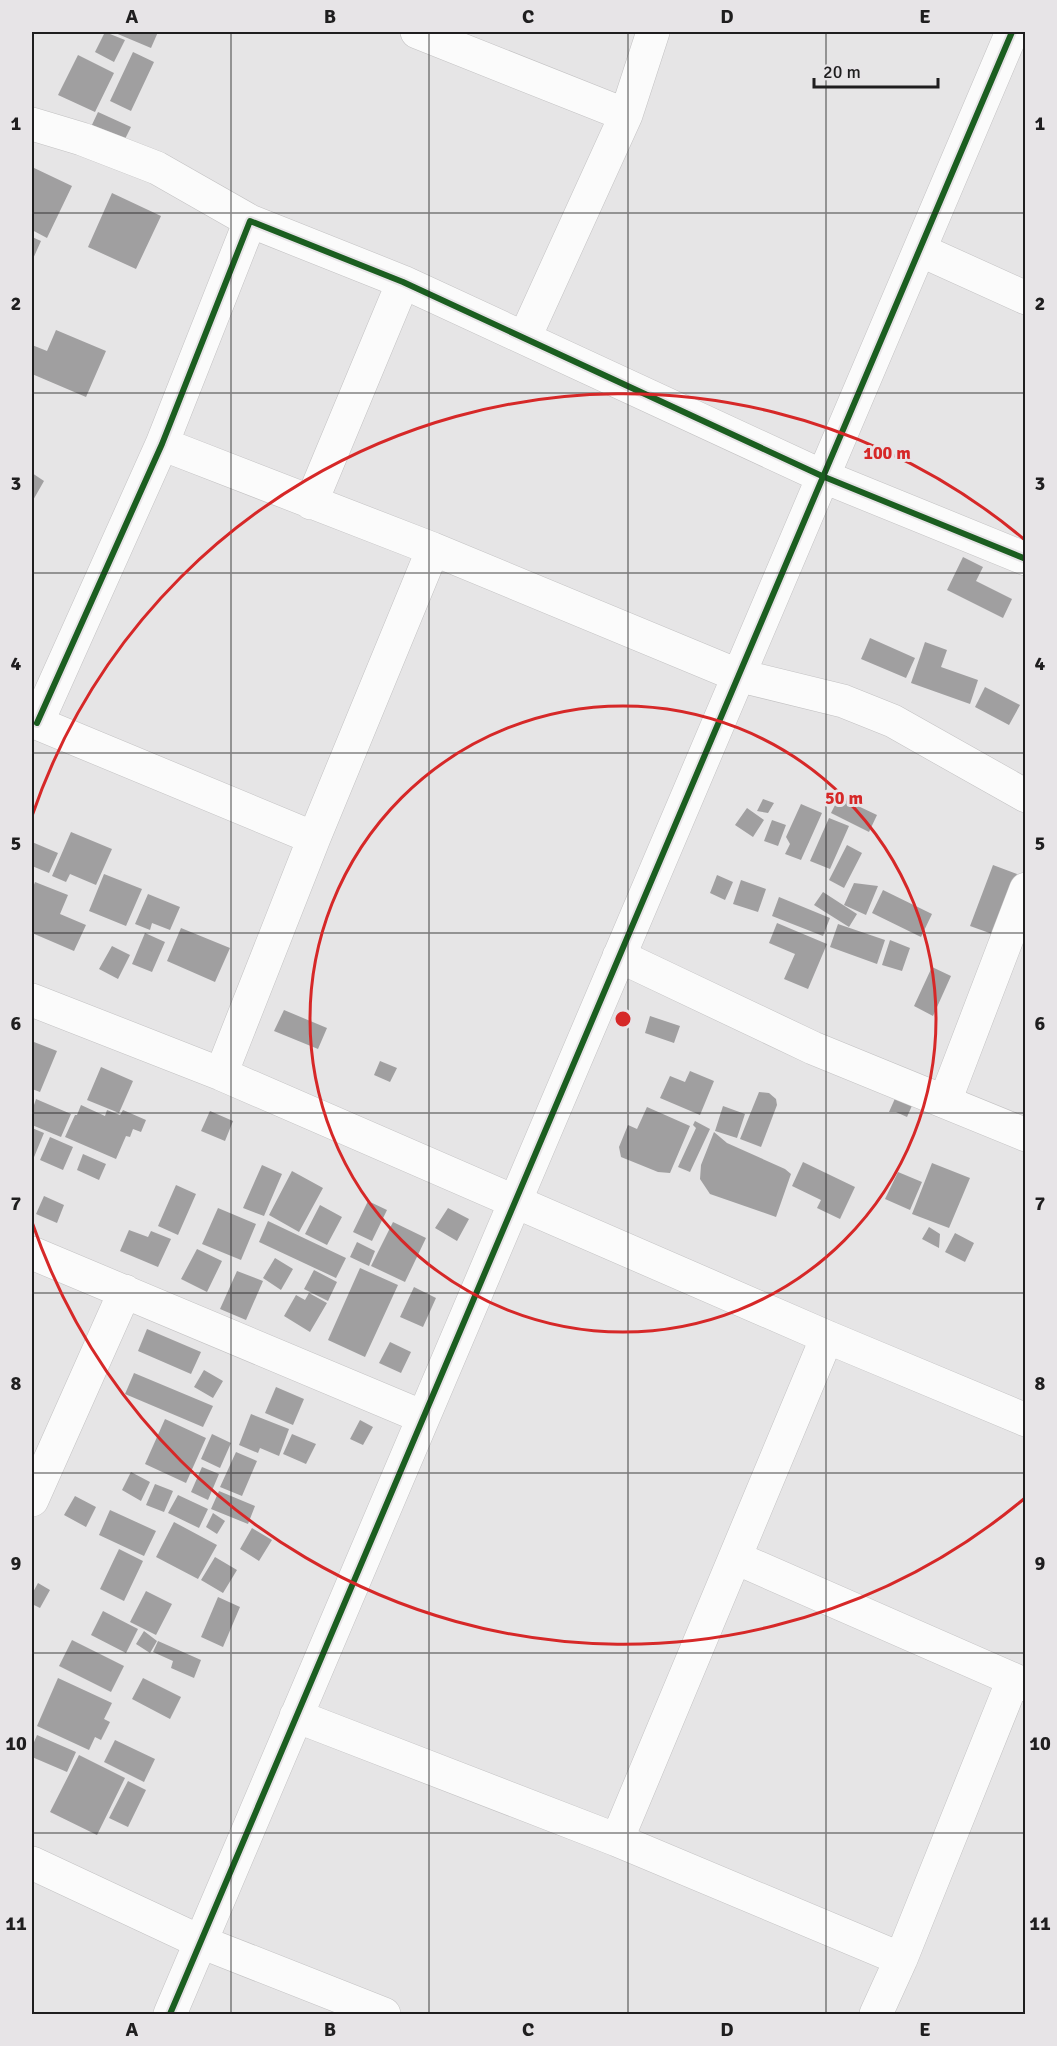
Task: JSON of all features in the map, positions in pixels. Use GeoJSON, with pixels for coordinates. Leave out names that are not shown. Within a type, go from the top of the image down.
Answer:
{"type":"FeatureCollection","features":[{"type":"Feature","properties":{"kind":"street"},"geometry":{"type":"LineString","coordinates":[[417,32],[626,115]]}},
{"type":"Feature","properties":{"kind":"street"},"geometry":{"type":"LineString","coordinates":[[525,337],[626,115],[653,32]]}},
{"type":"Feature","properties":{"kind":"street"},"geometry":{"type":"LineString","coordinates":[[170,2014],[1012,32]]}},
{"type":"Feature","properties":{"kind":"street"},"geometry":{"type":"LineString","coordinates":[[32,124],[82,139],[157,168],[250,221],[403,282],[822,476],[1026,559]]}},
{"type":"Feature","properties":{"kind":"street"},"geometry":{"type":"LineString","coordinates":[[250,221],[162,444],[34,722],[314,838]]}},
{"type":"Feature","properties":{"kind":"street"},"geometry":{"type":"LineString","coordinates":[[920,250],[1026,298]]}},
{"type":"Feature","properties":{"kind":"street"},"geometry":{"type":"LineString","coordinates":[[311,503],[403,282]]}},
{"type":"Feature","properties":{"kind":"street"},"geometry":{"type":"LineString","coordinates":[[162,444],[433,549],[737,675],[843,701],[893,721],[1026,796]]}},
{"type":"Feature","properties":{"kind":"street"},"geometry":{"type":"LineString","coordinates":[[221,1074],[314,838],[433,549]]}},
{"type":"Feature","properties":{"kind":"street"},"geometry":{"type":"LineString","coordinates":[[945,1101],[1026,888]]}},
{"type":"Feature","properties":{"kind":"street"},"geometry":{"type":"LineString","coordinates":[[619,956],[813,1048],[1026,1135]]}},
{"type":"Feature","properties":{"kind":"street"},"geometry":{"type":"LineString","coordinates":[[32,1000],[221,1074],[514,1203],[1026,1420]]}},
{"type":"Feature","properties":{"kind":"street"},"geometry":{"type":"LineString","coordinates":[[32,1253],[423,1417]]}},
{"type":"Feature","properties":{"kind":"street"},"geometry":{"type":"LineString","coordinates":[[32,1500],[125,1291]]}},
{"type":"Feature","properties":{"kind":"street"},"geometry":{"type":"LineString","coordinates":[[617,1840],[827,1337]]}},
{"type":"Feature","properties":{"kind":"street"},"geometry":{"type":"LineString","coordinates":[[736,1557],[1019,1682],[876,2014]]}},
{"type":"Feature","properties":{"kind":"street"},"geometry":{"type":"LineString","coordinates":[[296,1716],[617,1840],[901,1959]]}},
{"type":"Feature","properties":{"kind":"street"},"geometry":{"type":"LineString","coordinates":[[32,1863],[201,1942],[384,2014]]}},
{"type":"Feature","properties":{"kind":"building"},"geometry":{"type":"Polygon","coordinates":[[[105,32],[125,40],[114,62],[95,52],[105,32]]]}},
{"type":"Feature","properties":{"kind":"building"},"geometry":{"type":"Polygon","coordinates":[[[113,32],[158,32],[151,48],[113,32]]]}},
{"type":"Feature","properties":{"kind":"building"},"geometry":{"type":"Polygon","coordinates":[[[133,52],[154,62],[131,111],[110,101],[133,52]]]}},
{"type":"Feature","properties":{"kind":"building"},"geometry":{"type":"Polygon","coordinates":[[[78,55],[114,73],[95,112],[58,95],[78,55]]]}},
{"type":"Feature","properties":{"kind":"building"},"geometry":{"type":"Polygon","coordinates":[[[98,112],[131,127],[122,145],[90,129],[98,112]]]}},
{"type":"Feature","properties":{"kind":"building"},"geometry":{"type":"Polygon","coordinates":[[[32,167],[72,186],[47,238],[32,230],[32,167]]]}},
{"type":"Feature","properties":{"kind":"building"},"geometry":{"type":"Polygon","coordinates":[[[112,193],[161,216],[136,269],[88,247],[112,193]]]}},
{"type":"Feature","properties":{"kind":"building"},"geometry":{"type":"Polygon","coordinates":[[[32,237],[41,241],[32,261],[32,237]]]}},
{"type":"Feature","properties":{"kind":"building"},"geometry":{"type":"Polygon","coordinates":[[[56,330],[106,351],[86,397],[32,374],[32,345],[47,351],[56,330]]]}},
{"type":"Feature","properties":{"kind":"building"},"geometry":{"type":"Polygon","coordinates":[[[32,473],[44,481],[32,502],[32,473]]]}},
{"type":"Feature","properties":{"kind":"building"},"geometry":{"type":"Polygon","coordinates":[[[963,557],[983,567],[976,581],[1012,599],[1003,618],[947,590],[963,557]]]}},
{"type":"Feature","properties":{"kind":"building"},"geometry":{"type":"Polygon","coordinates":[[[870,638],[915,658],[906,678],[861,659],[870,638]]]}},
{"type":"Feature","properties":{"kind":"building"},"geometry":{"type":"Polygon","coordinates":[[[925,642],[947,650],[941,667],[978,680],[970,704],[911,683],[925,642]]]}},
{"type":"Feature","properties":{"kind":"building"},"geometry":{"type":"Polygon","coordinates":[[[985,687],[1020,705],[1009,725],[975,707],[985,687]]]}},
{"type":"Feature","properties":{"kind":"building"},"geometry":{"type":"Polygon","coordinates":[[[839,797],[877,815],[869,832],[831,813],[839,797]]]}},
{"type":"Feature","properties":{"kind":"building"},"geometry":{"type":"Polygon","coordinates":[[[763,799],[774,803],[768,813],[757,811],[763,799]]]}},
{"type":"Feature","properties":{"kind":"building"},"geometry":{"type":"Polygon","coordinates":[[[801,804],[822,813],[801,860],[785,854],[790,844],[786,837],[801,804]]]}},
{"type":"Feature","properties":{"kind":"building"},"geometry":{"type":"Polygon","coordinates":[[[747,808],[764,820],[753,837],[735,825],[747,808]]]}},
{"type":"Feature","properties":{"kind":"building"},"geometry":{"type":"Polygon","coordinates":[[[829,818],[849,826],[830,869],[810,861],[829,818]]]}},
{"type":"Feature","properties":{"kind":"building"},"geometry":{"type":"Polygon","coordinates":[[[772,820],[786,825],[778,846],[764,841],[772,820]]]}},
{"type":"Feature","properties":{"kind":"building"},"geometry":{"type":"Polygon","coordinates":[[[71,832],[112,849],[96,885],[70,874],[66,882],[52,876],[71,832]]]}},
{"type":"Feature","properties":{"kind":"building"},"geometry":{"type":"Polygon","coordinates":[[[32,842],[58,853],[49,873],[32,866],[32,842]]]}},
{"type":"Feature","properties":{"kind":"building"},"geometry":{"type":"Polygon","coordinates":[[[847,845],[862,853],[844,888],[829,880],[847,845]]]}},
{"type":"Feature","properties":{"kind":"building"},"geometry":{"type":"Polygon","coordinates":[[[993,865],[1017,874],[995,935],[970,926],[993,865]]]}},
{"type":"Feature","properties":{"kind":"building"},"geometry":{"type":"Polygon","coordinates":[[[104,874],[142,889],[126,926],[89,911],[104,874]]]}},
{"type":"Feature","properties":{"kind":"building"},"geometry":{"type":"Polygon","coordinates":[[[717,875],[733,882],[725,900],[710,893],[717,875]]]}},
{"type":"Feature","properties":{"kind":"building"},"geometry":{"type":"Polygon","coordinates":[[[741,880],[766,889],[758,912],[733,904],[741,880]]]}},
{"type":"Feature","properties":{"kind":"building"},"geometry":{"type":"Polygon","coordinates":[[[35,882],[68,895],[60,914],[86,925],[74,951],[32,933],[32,890],[35,882]]]}},
{"type":"Feature","properties":{"kind":"building"},"geometry":{"type":"Polygon","coordinates":[[[854,883],[878,886],[866,915],[844,905],[854,883]]]}},
{"type":"Feature","properties":{"kind":"building"},"geometry":{"type":"Polygon","coordinates":[[[883,890],[932,914],[921,937],[872,913],[883,890]]]}},
{"type":"Feature","properties":{"kind":"building"},"geometry":{"type":"Polygon","coordinates":[[[823,892],[857,914],[849,927],[814,905],[823,892]]]}},
{"type":"Feature","properties":{"kind":"building"},"geometry":{"type":"Polygon","coordinates":[[[148,894],[180,907],[170,930],[152,923],[150,930],[135,924],[148,894]]]}},
{"type":"Feature","properties":{"kind":"building"},"geometry":{"type":"Polygon","coordinates":[[[779,897],[830,918],[823,936],[772,916],[779,897]]]}},
{"type":"Feature","properties":{"kind":"building"},"geometry":{"type":"Polygon","coordinates":[[[777,923],[827,944],[808,989],[784,979],[795,954],[769,943],[777,923]]]}},
{"type":"Feature","properties":{"kind":"building"},"geometry":{"type":"Polygon","coordinates":[[[838,924],[885,940],[877,964],[830,947],[838,924]]]}},
{"type":"Feature","properties":{"kind":"building"},"geometry":{"type":"Polygon","coordinates":[[[181,928],[230,948],[215,982],[167,961],[181,928]]]}},
{"type":"Feature","properties":{"kind":"building"},"geometry":{"type":"Polygon","coordinates":[[[145,933],[165,942],[152,972],[132,964],[145,933]]]}},
{"type":"Feature","properties":{"kind":"building"},"geometry":{"type":"Polygon","coordinates":[[[890,940],[910,948],[902,971],[882,965],[890,940]]]}},
{"type":"Feature","properties":{"kind":"building"},"geometry":{"type":"Polygon","coordinates":[[[112,946],[130,955],[118,979],[99,969],[112,946]]]}},
{"type":"Feature","properties":{"kind":"building"},"geometry":{"type":"Polygon","coordinates":[[[932,967],[951,976],[933,1016],[914,1006],[932,967]]]}},
{"type":"Feature","properties":{"kind":"building"},"geometry":{"type":"Polygon","coordinates":[[[284,1010],[327,1028],[318,1049],[274,1031],[284,1010]]]}},
{"type":"Feature","properties":{"kind":"building"},"geometry":{"type":"Polygon","coordinates":[[[650,1016],[680,1026],[674,1043],[645,1033],[650,1016]]]}},
{"type":"Feature","properties":{"kind":"building"},"geometry":{"type":"Polygon","coordinates":[[[34,1042],[57,1051],[40,1092],[32,1089],[34,1042]]]}},
{"type":"Feature","properties":{"kind":"building"},"geometry":{"type":"Polygon","coordinates":[[[380,1061],[397,1068],[390,1082],[374,1075],[380,1061]]]}},
{"type":"Feature","properties":{"kind":"building"},"geometry":{"type":"Polygon","coordinates":[[[101,1067],[133,1081],[119,1113],[87,1100],[101,1067]]]}},
{"type":"Feature","properties":{"kind":"building"},"geometry":{"type":"Polygon","coordinates":[[[690,1071],[714,1081],[700,1115],[660,1098],[670,1076],[685,1082],[690,1071]]]}},
{"type":"Feature","properties":{"kind":"building"},"geometry":{"type":"Polygon","coordinates":[[[759,1092],[769,1093],[776,1099],[777,1105],[761,1147],[740,1139],[759,1092]]]}},
{"type":"Feature","properties":{"kind":"building"},"geometry":{"type":"Polygon","coordinates":[[[897,1094],[914,1101],[907,1117],[896,1112],[889,1112],[897,1094]]]}},
{"type":"Feature","properties":{"kind":"building"},"geometry":{"type":"Polygon","coordinates":[[[36,1099],[71,1114],[61,1137],[32,1125],[32,1111],[36,1099]]]}},
{"type":"Feature","properties":{"kind":"building"},"geometry":{"type":"Polygon","coordinates":[[[81,1105],[105,1116],[107,1110],[120,1115],[123,1110],[146,1120],[141,1132],[133,1129],[130,1137],[126,1136],[116,1159],[65,1137],[81,1105]]]}},
{"type":"Feature","properties":{"kind":"building"},"geometry":{"type":"Polygon","coordinates":[[[723,1106],[745,1114],[737,1138],[715,1131],[723,1106]]]}},
{"type":"Feature","properties":{"kind":"building"},"geometry":{"type":"Polygon","coordinates":[[[647,1107],[690,1126],[670,1173],[658,1172],[621,1157],[619,1147],[628,1125],[637,1129],[647,1107]]]}},
{"type":"Feature","properties":{"kind":"building"},"geometry":{"type":"Polygon","coordinates":[[[210,1111],[233,1121],[225,1141],[201,1131],[210,1111]]]}},
{"type":"Feature","properties":{"kind":"building"},"geometry":{"type":"Polygon","coordinates":[[[695,1121],[710,1129],[690,1172],[678,1167],[696,1128],[693,1125],[695,1121]]]}},
{"type":"Feature","properties":{"kind":"building"},"geometry":{"type":"Polygon","coordinates":[[[32,1128],[44,1133],[32,1162],[32,1128]]]}},
{"type":"Feature","properties":{"kind":"building"},"geometry":{"type":"Polygon","coordinates":[[[714,1132],[727,1143],[785,1169],[791,1174],[776,1217],[710,1194],[700,1179],[701,1165],[714,1132]]]}},
{"type":"Feature","properties":{"kind":"building"},"geometry":{"type":"Polygon","coordinates":[[[50,1137],[73,1147],[63,1170],[40,1160],[50,1137]]]}},
{"type":"Feature","properties":{"kind":"building"},"geometry":{"type":"Polygon","coordinates":[[[83,1154],[106,1164],[99,1180],[77,1170],[83,1154]]]}},
{"type":"Feature","properties":{"kind":"building"},"geometry":{"type":"Polygon","coordinates":[[[803,1162],[855,1187],[840,1219],[817,1208],[821,1200],[792,1186],[803,1162]]]}},
{"type":"Feature","properties":{"kind":"building"},"geometry":{"type":"Polygon","coordinates":[[[932,1163],[970,1178],[949,1228],[912,1214],[932,1163]]]}},
{"type":"Feature","properties":{"kind":"building"},"geometry":{"type":"Polygon","coordinates":[[[262,1165],[282,1174],[264,1216],[243,1208],[262,1165]]]}},
{"type":"Feature","properties":{"kind":"building"},"geometry":{"type":"Polygon","coordinates":[[[292,1171],[323,1188],[299,1232],[269,1215],[292,1171]]]}},
{"type":"Feature","properties":{"kind":"building"},"geometry":{"type":"Polygon","coordinates":[[[898,1172],[922,1182],[910,1210],[885,1199],[898,1172]]]}},
{"type":"Feature","properties":{"kind":"building"},"geometry":{"type":"Polygon","coordinates":[[[176,1185],[196,1194],[178,1235],[158,1226],[176,1185]]]}},
{"type":"Feature","properties":{"kind":"building"},"geometry":{"type":"Polygon","coordinates":[[[44,1196],[64,1205],[57,1223],[36,1214],[44,1196]]]}},
{"type":"Feature","properties":{"kind":"building"},"geometry":{"type":"Polygon","coordinates":[[[368,1201],[387,1210],[372,1241],[353,1232],[368,1201]]]}},
{"type":"Feature","properties":{"kind":"building"},"geometry":{"type":"Polygon","coordinates":[[[320,1205],[342,1217],[327,1245],[305,1234],[320,1205]]]}},
{"type":"Feature","properties":{"kind":"building"},"geometry":{"type":"Polygon","coordinates":[[[218,1208],[256,1224],[241,1260],[202,1244],[218,1208]]]}},
{"type":"Feature","properties":{"kind":"building"},"geometry":{"type":"Polygon","coordinates":[[[448,1208],[469,1219],[457,1241],[435,1228],[448,1208]]]}},
{"type":"Feature","properties":{"kind":"building"},"geometry":{"type":"Polygon","coordinates":[[[268,1221],[346,1258],[336,1278],[259,1242],[268,1221]]]}},
{"type":"Feature","properties":{"kind":"building"},"geometry":{"type":"Polygon","coordinates":[[[393,1222],[426,1238],[405,1282],[371,1266],[393,1222]]]}},
{"type":"Feature","properties":{"kind":"building"},"geometry":{"type":"Polygon","coordinates":[[[929,1227],[940,1234],[939,1248],[922,1239],[929,1227]]]}},
{"type":"Feature","properties":{"kind":"building"},"geometry":{"type":"Polygon","coordinates":[[[129,1230],[148,1237],[151,1231],[171,1239],[158,1267],[120,1251],[129,1230]]]}},
{"type":"Feature","properties":{"kind":"building"},"geometry":{"type":"Polygon","coordinates":[[[955,1233],[974,1243],[965,1262],[945,1252],[955,1233]]]}},
{"type":"Feature","properties":{"kind":"building"},"geometry":{"type":"Polygon","coordinates":[[[357,1242],[375,1251],[369,1266],[350,1257],[357,1242]]]}},
{"type":"Feature","properties":{"kind":"building"},"geometry":{"type":"Polygon","coordinates":[[[197,1249],[222,1261],[207,1292],[181,1279],[197,1249]]]}},
{"type":"Feature","properties":{"kind":"building"},"geometry":{"type":"Polygon","coordinates":[[[275,1258],[293,1269],[281,1290],[263,1278],[275,1258]]]}},
{"type":"Feature","properties":{"kind":"building"},"geometry":{"type":"Polygon","coordinates":[[[360,1268],[398,1285],[365,1357],[328,1340],[360,1268]]]}},
{"type":"Feature","properties":{"kind":"building"},"geometry":{"type":"Polygon","coordinates":[[[314,1270],[337,1282],[328,1301],[304,1289],[314,1270]]]}},
{"type":"Feature","properties":{"kind":"building"},"geometry":{"type":"Polygon","coordinates":[[[237,1271],[263,1281],[246,1320],[220,1309],[237,1271]]]}},
{"type":"Feature","properties":{"kind":"building"},"geometry":{"type":"Polygon","coordinates":[[[414,1287],[436,1298],[423,1327],[400,1317],[414,1287]]]}},
{"type":"Feature","properties":{"kind":"building"},"geometry":{"type":"Polygon","coordinates":[[[309,1293],[327,1303],[310,1332],[284,1316],[296,1295],[305,1300],[309,1293]]]}},
{"type":"Feature","properties":{"kind":"building"},"geometry":{"type":"Polygon","coordinates":[[[147,1329],[201,1352],[191,1374],[138,1351],[147,1329]]]}},
{"type":"Feature","properties":{"kind":"building"},"geometry":{"type":"Polygon","coordinates":[[[390,1342],[411,1352],[401,1373],[379,1363],[390,1342]]]}},
{"type":"Feature","properties":{"kind":"building"},"geometry":{"type":"Polygon","coordinates":[[[204,1370],[223,1381],[213,1398],[194,1387],[204,1370]]]}},
{"type":"Feature","properties":{"kind":"building"},"geometry":{"type":"Polygon","coordinates":[[[134,1373],[213,1406],[203,1427],[125,1394],[134,1373]]]}},
{"type":"Feature","properties":{"kind":"building"},"geometry":{"type":"Polygon","coordinates":[[[276,1387],[304,1399],[293,1425],[265,1413],[276,1387]]]}},
{"type":"Feature","properties":{"kind":"building"},"geometry":{"type":"Polygon","coordinates":[[[251,1414],[289,1429],[279,1456],[260,1448],[258,1453],[239,1445],[251,1414]]]}},
{"type":"Feature","properties":{"kind":"building"},"geometry":{"type":"Polygon","coordinates":[[[165,1419],[206,1438],[186,1483],[145,1464],[165,1419]]]}},
{"type":"Feature","properties":{"kind":"building"},"geometry":{"type":"Polygon","coordinates":[[[360,1420],[373,1427],[363,1445],[350,1439],[360,1420]]]}},
{"type":"Feature","properties":{"kind":"building"},"geometry":{"type":"Polygon","coordinates":[[[212,1434],[231,1443],[220,1468],[201,1459],[212,1434]]]}},
{"type":"Feature","properties":{"kind":"building"},"geometry":{"type":"Polygon","coordinates":[[[292,1434],[316,1444],[306,1464],[283,1454],[292,1434]]]}},
{"type":"Feature","properties":{"kind":"building"},"geometry":{"type":"Polygon","coordinates":[[[236,1452],[257,1461],[242,1496],[220,1487],[236,1452]]]}},
{"type":"Feature","properties":{"kind":"building"},"geometry":{"type":"Polygon","coordinates":[[[202,1467],[219,1474],[208,1500],[191,1492],[202,1467]]]}},
{"type":"Feature","properties":{"kind":"building"},"geometry":{"type":"Polygon","coordinates":[[[131,1472],[150,1482],[141,1501],[122,1490],[131,1472]]]}},
{"type":"Feature","properties":{"kind":"building"},"geometry":{"type":"Polygon","coordinates":[[[155,1484],[173,1491],[164,1512],[146,1505],[155,1484]]]}},
{"type":"Feature","properties":{"kind":"building"},"geometry":{"type":"Polygon","coordinates":[[[219,1491],[255,1506],[248,1524],[211,1509],[219,1491]]]}},
{"type":"Feature","properties":{"kind":"building"},"geometry":{"type":"Polygon","coordinates":[[[178,1495],[208,1509],[199,1528],[168,1513],[178,1495]]]}},
{"type":"Feature","properties":{"kind":"building"},"geometry":{"type":"Polygon","coordinates":[[[75,1496],[96,1507],[86,1527],[64,1515],[75,1496]]]}},
{"type":"Feature","properties":{"kind":"building"},"geometry":{"type":"Polygon","coordinates":[[[110,1510],[156,1531],[144,1556],[99,1535],[110,1510]]]}},
{"type":"Feature","properties":{"kind":"building"},"geometry":{"type":"Polygon","coordinates":[[[213,1513],[225,1521],[217,1534],[206,1527],[213,1513]]]}},
{"type":"Feature","properties":{"kind":"building"},"geometry":{"type":"Polygon","coordinates":[[[174,1522],[217,1545],[198,1579],[156,1557],[174,1522]]]}},
{"type":"Feature","properties":{"kind":"building"},"geometry":{"type":"Polygon","coordinates":[[[252,1528],[272,1540],[259,1561],[240,1549],[252,1528]]]}},
{"type":"Feature","properties":{"kind":"building"},"geometry":{"type":"Polygon","coordinates":[[[119,1549],[143,1561],[124,1601],[100,1589],[119,1549]]]}},
{"type":"Feature","properties":{"kind":"building"},"geometry":{"type":"Polygon","coordinates":[[[215,1557],[237,1570],[223,1593],[201,1580],[215,1557]]]}},
{"type":"Feature","properties":{"kind":"building"},"geometry":{"type":"Polygon","coordinates":[[[38,1583],[50,1590],[40,1608],[32,1604],[32,1594],[38,1583]]]}},
{"type":"Feature","properties":{"kind":"building"},"geometry":{"type":"Polygon","coordinates":[[[146,1591],[172,1604],[156,1635],[130,1622],[146,1591]]]}},
{"type":"Feature","properties":{"kind":"building"},"geometry":{"type":"Polygon","coordinates":[[[218,1597],[240,1607],[223,1647],[201,1637],[218,1597]]]}},
{"type":"Feature","properties":{"kind":"building"},"geometry":{"type":"Polygon","coordinates":[[[103,1611],[138,1629],[126,1653],[91,1635],[103,1611]]]}},
{"type":"Feature","properties":{"kind":"building"},"geometry":{"type":"Polygon","coordinates":[[[144,1631],[157,1641],[150,1653],[136,1644],[144,1631]]]}},
{"type":"Feature","properties":{"kind":"building"},"geometry":{"type":"Polygon","coordinates":[[[72,1640],[124,1666],[111,1692],[59,1666],[72,1640]]]}},
{"type":"Feature","properties":{"kind":"building"},"geometry":{"type":"Polygon","coordinates":[[[158,1641],[201,1660],[194,1678],[171,1668],[173,1661],[153,1652],[158,1641]]]}},
{"type":"Feature","properties":{"kind":"building"},"geometry":{"type":"Polygon","coordinates":[[[58,1678],[112,1703],[104,1719],[110,1722],[101,1740],[95,1737],[89,1750],[37,1726],[58,1678]]]}},
{"type":"Feature","properties":{"kind":"building"},"geometry":{"type":"Polygon","coordinates":[[[143,1678],[181,1697],[170,1719],[132,1699],[143,1678]]]}},
{"type":"Feature","properties":{"kind":"building"},"geometry":{"type":"Polygon","coordinates":[[[37,1735],[76,1752],[67,1772],[32,1757],[32,1747],[37,1735]]]}},
{"type":"Feature","properties":{"kind":"building"},"geometry":{"type":"Polygon","coordinates":[[[115,1740],[155,1759],[144,1782],[104,1762],[115,1740]]]}},
{"type":"Feature","properties":{"kind":"building"},"geometry":{"type":"Polygon","coordinates":[[[79,1755],[125,1778],[97,1835],[50,1812],[79,1755]]]}},
{"type":"Feature","properties":{"kind":"building"},"geometry":{"type":"Polygon","coordinates":[[[128,1781],[146,1790],[128,1827],[109,1818],[128,1781]]]}},
{"type":"Feature","properties":{"kind":"cycle path"},"geometry":{"type":"LineString","coordinates":[[170,2014],[1012,32]]}},
{"type":"Feature","properties":{"kind":"cycle path"},"geometry":{"type":"LineString","coordinates":[[37,723],[162,444],[250,221],[403,282],[822,476],[1026,559]]}}]}
